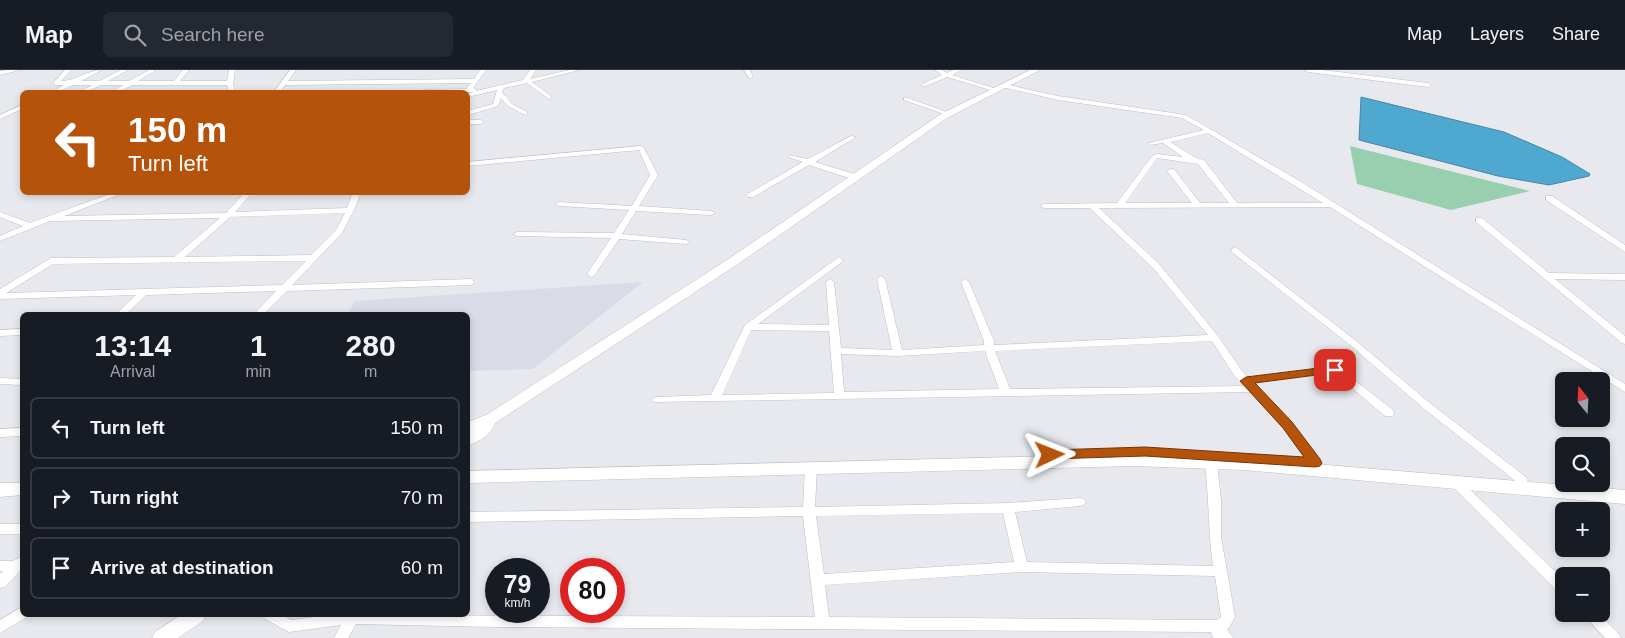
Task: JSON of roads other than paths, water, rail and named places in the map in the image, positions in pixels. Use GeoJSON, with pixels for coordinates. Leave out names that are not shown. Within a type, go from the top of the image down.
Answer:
{"type":"FeatureCollection","features":[{"type":"Feature","properties":{"kind":"highway"},"geometry":{"type":"LineString","coordinates":[[470,467],[804,462],[1145,452],[1315,463],[1555,482]]}},
{"type":"Feature","properties":{"kind":"highway"},"geometry":{"type":"LineString","coordinates":[[470,477],[1132,460],[1244,464],[1625,497]]}},
{"type":"Feature","properties":{"kind":"highway"},"geometry":{"type":"LineString","coordinates":[[0,481],[20,480]]}},
{"type":"Feature","properties":{"kind":"highway"},"geometry":{"type":"LineString","coordinates":[[1610,487],[1625,488]]}},
{"type":"Feature","properties":{"kind":"highway"},"geometry":{"type":"LineString","coordinates":[[0,490],[20,489]]}},
{"type":"Feature","properties":{"kind":"main road"},"geometry":{"type":"LineString","coordinates":[[470,427],[493,418],[742,256],[949,114],[1036,70]]}},
{"type":"Feature","properties":{"kind":"main road"},"geometry":{"type":"LineString","coordinates":[[470,439],[483,430],[493,418]]}},
{"type":"Feature","properties":{"kind":"main road"},"geometry":{"type":"LineString","coordinates":[[162,638],[193,617]]}},
{"type":"Feature","properties":{"kind":"street"},"geometry":{"type":"LineString","coordinates":[[3,73],[17,70]]}},
{"type":"Feature","properties":{"kind":"street"},"geometry":{"type":"LineString","coordinates":[[68,70],[56,83],[230,83]]}},
{"type":"Feature","properties":{"kind":"street"},"geometry":{"type":"LineString","coordinates":[[58,90],[99,70]]}},
{"type":"Feature","properties":{"kind":"street"},"geometry":{"type":"LineString","coordinates":[[86,90],[124,70]]}},
{"type":"Feature","properties":{"kind":"street"},"geometry":{"type":"LineString","coordinates":[[119,90],[153,70]]}},
{"type":"Feature","properties":{"kind":"street"},"geometry":{"type":"LineString","coordinates":[[174,84],[186,70]]}},
{"type":"Feature","properties":{"kind":"street"},"geometry":{"type":"LineString","coordinates":[[232,70],[230,83],[232,90]]}},
{"type":"Feature","properties":{"kind":"street"},"geometry":{"type":"LineString","coordinates":[[279,90],[293,70]]}},
{"type":"Feature","properties":{"kind":"street"},"geometry":{"type":"LineString","coordinates":[[469,90],[483,70]]}},
{"type":"Feature","properties":{"kind":"street"},"geometry":{"type":"LineString","coordinates":[[526,80],[533,70]]}},
{"type":"Feature","properties":{"kind":"street"},"geometry":{"type":"LineString","coordinates":[[470,92],[501,89],[526,80],[576,70]]}},
{"type":"Feature","properties":{"kind":"street"},"geometry":{"type":"LineString","coordinates":[[747,70],[751,77]]}},
{"type":"Feature","properties":{"kind":"street"},"geometry":{"type":"LineString","coordinates":[[938,70],[947,75],[1000,88],[1184,116],[1332,205],[1625,389]]}},
{"type":"Feature","properties":{"kind":"street"},"geometry":{"type":"LineString","coordinates":[[924,85],[958,70]]}},
{"type":"Feature","properties":{"kind":"street"},"geometry":{"type":"LineString","coordinates":[[1308,70],[1428,85]]}},
{"type":"Feature","properties":{"kind":"street"},"geometry":{"type":"LineString","coordinates":[[526,80],[549,97]]}},
{"type":"Feature","properties":{"kind":"street"},"geometry":{"type":"LineString","coordinates":[[284,83],[476,81]]}},
{"type":"Feature","properties":{"kind":"street"},"geometry":{"type":"LineString","coordinates":[[470,112],[496,105],[501,89]]}},
{"type":"Feature","properties":{"kind":"street"},"geometry":{"type":"LineString","coordinates":[[501,89],[510,104],[526,113]]}},
{"type":"Feature","properties":{"kind":"street"},"geometry":{"type":"LineString","coordinates":[[906,99],[949,114]]}},
{"type":"Feature","properties":{"kind":"street"},"geometry":{"type":"LineString","coordinates":[[0,118],[20,108]]}},
{"type":"Feature","properties":{"kind":"street"},"geometry":{"type":"LineString","coordinates":[[470,122],[481,122]]}},
{"type":"Feature","properties":{"kind":"street"},"geometry":{"type":"LineString","coordinates":[[1151,144],[1210,131]]}},
{"type":"Feature","properties":{"kind":"street"},"geometry":{"type":"LineString","coordinates":[[750,195],[853,137]]}},
{"type":"Feature","properties":{"kind":"street"},"geometry":{"type":"LineString","coordinates":[[1164,141],[1193,160]]}},
{"type":"Feature","properties":{"kind":"street"},"geometry":{"type":"LineString","coordinates":[[470,164],[641,148],[654,175],[632,208],[618,236],[591,274]]}},
{"type":"Feature","properties":{"kind":"street"},"geometry":{"type":"LineString","coordinates":[[790,156],[855,177]]}},
{"type":"Feature","properties":{"kind":"street"},"geometry":{"type":"LineString","coordinates":[[1120,205],[1154,157],[1157,156],[1201,162],[1236,205]]}},
{"type":"Feature","properties":{"kind":"street"},"geometry":{"type":"LineString","coordinates":[[1171,171],[1197,205]]}},
{"type":"Feature","properties":{"kind":"street"},"geometry":{"type":"LineString","coordinates":[[0,239],[115,195]]}},
{"type":"Feature","properties":{"kind":"street"},"geometry":{"type":"LineString","coordinates":[[177,260],[228,215],[247,195]]}},
{"type":"Feature","properties":{"kind":"street"},"geometry":{"type":"LineString","coordinates":[[261,312],[339,231],[356,195]]}},
{"type":"Feature","properties":{"kind":"street"},"geometry":{"type":"LineString","coordinates":[[1549,198],[1625,249]]}},
{"type":"Feature","properties":{"kind":"street"},"geometry":{"type":"LineString","coordinates":[[559,204],[711,213]]}},
{"type":"Feature","properties":{"kind":"street"},"geometry":{"type":"LineString","coordinates":[[1044,206],[1090,204],[1332,205]]}},
{"type":"Feature","properties":{"kind":"street"},"geometry":{"type":"LineString","coordinates":[[1090,204],[1156,266],[1215,338],[1249,385],[1287,425],[1315,463]]}},
{"type":"Feature","properties":{"kind":"street"},"geometry":{"type":"LineString","coordinates":[[50,219],[350,210]]}},
{"type":"Feature","properties":{"kind":"street"},"geometry":{"type":"LineString","coordinates":[[0,214],[30,226]]}},
{"type":"Feature","properties":{"kind":"street"},"geometry":{"type":"LineString","coordinates":[[1479,220],[1625,342]]}},
{"type":"Feature","properties":{"kind":"street"},"geometry":{"type":"LineString","coordinates":[[517,234],[618,236],[686,242]]}},
{"type":"Feature","properties":{"kind":"street"},"geometry":{"type":"LineString","coordinates":[[1236,250],[1352,342],[1427,406],[1522,480]]}},
{"type":"Feature","properties":{"kind":"street"},"geometry":{"type":"LineString","coordinates":[[0,294],[51,261],[313,258]]}},
{"type":"Feature","properties":{"kind":"street"},"geometry":{"type":"LineString","coordinates":[[715,399],[748,327],[839,260]]}},
{"type":"Feature","properties":{"kind":"street"},"geometry":{"type":"LineString","coordinates":[[1545,276],[1625,276]]}},
{"type":"Feature","properties":{"kind":"street"},"geometry":{"type":"LineString","coordinates":[[881,279],[898,353]]}},
{"type":"Feature","properties":{"kind":"street"},"geometry":{"type":"LineString","coordinates":[[0,294],[143,293],[471,282]]}},
{"type":"Feature","properties":{"kind":"street"},"geometry":{"type":"LineString","coordinates":[[830,282],[839,396]]}},
{"type":"Feature","properties":{"kind":"street"},"geometry":{"type":"LineString","coordinates":[[965,282],[989,341],[989,348],[1006,392]]}},
{"type":"Feature","properties":{"kind":"street"},"geometry":{"type":"LineString","coordinates":[[123,312],[143,293]]}},
{"type":"Feature","properties":{"kind":"street"},"geometry":{"type":"LineString","coordinates":[[748,327],[834,328]]}},
{"type":"Feature","properties":{"kind":"street"},"geometry":{"type":"LineString","coordinates":[[0,333],[20,332]]}},
{"type":"Feature","properties":{"kind":"street"},"geometry":{"type":"LineString","coordinates":[[836,351],[898,353],[1215,338]]}},
{"type":"Feature","properties":{"kind":"street"},"geometry":{"type":"LineString","coordinates":[[657,400],[1249,385],[1338,371],[1389,413]]}},
{"type":"Feature","properties":{"kind":"street"},"geometry":{"type":"LineString","coordinates":[[0,381],[20,382]]}},
{"type":"Feature","properties":{"kind":"street"},"geometry":{"type":"LineString","coordinates":[[0,433],[20,432]]}},
{"type":"Feature","properties":{"kind":"street"},"geometry":{"type":"LineString","coordinates":[[1211,462],[1215,537],[1228,617],[1218,632]]}},
{"type":"Feature","properties":{"kind":"street"},"geometry":{"type":"LineString","coordinates":[[811,468],[809,511],[823,623]]}},
{"type":"Feature","properties":{"kind":"street"},"geometry":{"type":"LineString","coordinates":[[1456,483],[1555,579]]}},
{"type":"Feature","properties":{"kind":"street"},"geometry":{"type":"LineString","coordinates":[[470,517],[1008,508],[1080,502]]}},
{"type":"Feature","properties":{"kind":"street"},"geometry":{"type":"LineString","coordinates":[[1008,508],[1022,567]]}},
{"type":"Feature","properties":{"kind":"street"},"geometry":{"type":"LineString","coordinates":[[0,529],[20,528]]}},
{"type":"Feature","properties":{"kind":"street"},"geometry":{"type":"LineString","coordinates":[[0,566],[20,564]]}},
{"type":"Feature","properties":{"kind":"street"},"geometry":{"type":"LineString","coordinates":[[0,583],[20,565]]}},
{"type":"Feature","properties":{"kind":"street"},"geometry":{"type":"LineString","coordinates":[[818,580],[1022,567],[1221,571]]}},
{"type":"Feature","properties":{"kind":"street"},"geometry":{"type":"LineString","coordinates":[[0,627],[20,614]]}},
{"type":"Feature","properties":{"kind":"street"},"geometry":{"type":"LineString","coordinates":[[273,617],[289,626],[352,618],[823,623],[1218,632],[1226,638]]}},
{"type":"Feature","properties":{"kind":"street"},"geometry":{"type":"LineString","coordinates":[[341,638],[352,618]]}},
{"type":"Feature","properties":{"kind":"street"},"geometry":{"type":"LineString","coordinates":[[1598,622],[1614,638]]}},
{"type":"Feature","properties":{"kind":"water"},"geometry":{"type":"Polygon","coordinates":[[[1361,97],[1504,132],[1562,157],[1590,174],[1589,176],[1549,185],[1498,176],[1359,140],[1361,97]]]}}]}
